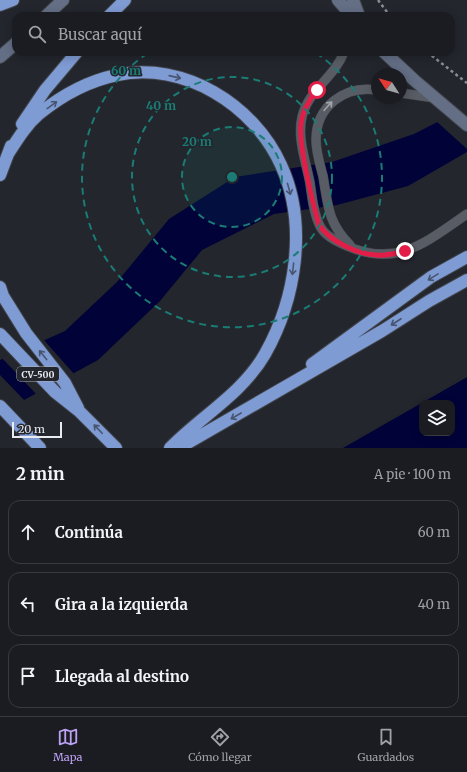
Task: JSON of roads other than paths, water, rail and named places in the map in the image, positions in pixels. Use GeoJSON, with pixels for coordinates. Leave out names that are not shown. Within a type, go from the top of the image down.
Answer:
{"type":"FeatureCollection","features":[{"type":"Feature","properties":{"kind":"highway"},"geometry":{"type":"LineString","coordinates":[[0,5],[13,0]]}},
{"type":"Feature","properties":{"kind":"highway"},"geometry":{"type":"LineString","coordinates":[[114,12],[125,0]]}},
{"type":"Feature","properties":{"kind":"highway"},"geometry":{"type":"LineString","coordinates":[[0,175],[24,120],[45,90],[74,56]]}},
{"type":"Feature","properties":{"kind":"highway"},"geometry":{"type":"LineString","coordinates":[[8,154],[23,132],[38,116],[55,103],[76,90],[98,80],[118,75],[138,73],[175,77],[210,89],[241,111],[265,137],[275,152],[282,166],[291,196],[295,230],[293,270],[287,302],[264,355],[240,387],[222,405],[183,435],[170,448]]}},
{"type":"Feature","properties":{"kind":"highway"},"geometry":{"type":"LineString","coordinates":[[259,403],[431,277],[467,257]]}},
{"type":"Feature","properties":{"kind":"highway"},"geometry":{"type":"LineString","coordinates":[[174,448],[186,444],[259,403],[467,280]]}},
{"type":"Feature","properties":{"kind":"highway"},"geometry":{"type":"LineString","coordinates":[[0,287],[26,333],[65,383],[79,411]]}},
{"type":"Feature","properties":{"kind":"highway","name":"CV-500"},"geometry":{"type":"LineString","coordinates":[[0,334],[55,392],[79,411],[116,448]]}},
{"type":"Feature","properties":{"kind":"highway"},"geometry":{"type":"LineString","coordinates":[[0,406],[40,448]]}},
{"type":"Feature","properties":{"kind":"street"},"geometry":{"type":"LineString","coordinates":[[50,12],[63,0]]}},
{"type":"Feature","properties":{"kind":"street"},"geometry":{"type":"LineString","coordinates":[[338,0],[348,12]]}},
{"type":"Feature","properties":{"kind":"street"},"geometry":{"type":"LineString","coordinates":[[353,0],[358,12]]}},
{"type":"Feature","properties":{"kind":"street"},"geometry":{"type":"LineString","coordinates":[[0,57],[12,46]]}},
{"type":"Feature","properties":{"kind":"street"},"geometry":{"type":"LineString","coordinates":[[388,56],[467,125]]}},
{"type":"Feature","properties":{"kind":"lane"},"geometry":{"type":"LineString","coordinates":[[338,0],[343,12]]}},
{"type":"Feature","properties":{"kind":"lane"},"geometry":{"type":"LineString","coordinates":[[342,56],[334,72],[317,90],[306,106],[301,124],[302,144],[315,211],[319,225],[323,231],[332,238],[354,249],[376,256],[390,255],[405,251],[436,235],[467,214]]}},
{"type":"Feature","properties":{"kind":"lane"},"geometry":{"type":"LineString","coordinates":[[354,249],[338,234],[329,210],[316,142],[318,123],[322,114],[337,98],[355,89],[371,89]]}},
{"type":"Feature","properties":{"kind":"lane"},"geometry":{"type":"LineString","coordinates":[[407,94],[435,98]]}}]}
